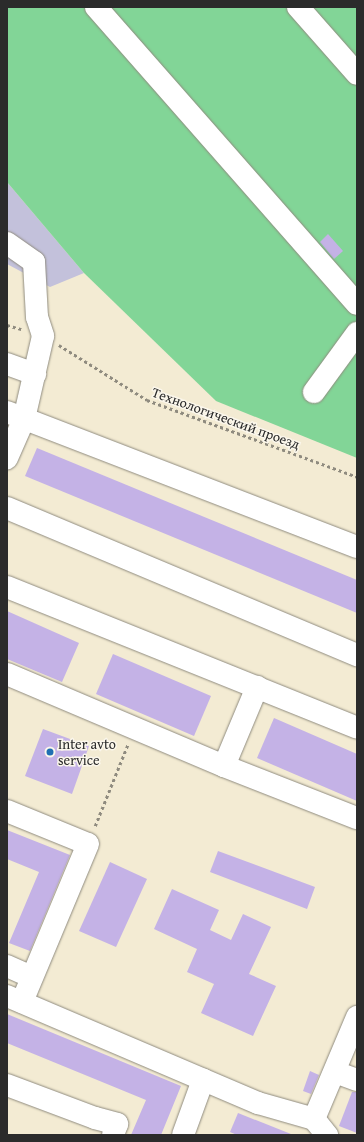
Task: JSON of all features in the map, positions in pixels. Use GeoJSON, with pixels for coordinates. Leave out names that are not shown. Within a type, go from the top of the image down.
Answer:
{"type":"FeatureCollection","features":[{"type":"Feature","properties":{"kind":"lane"},"geometry":{"type":"LineString","coordinates":[[96,7],[357,304]]}},
{"type":"Feature","properties":{"kind":"lane"},"geometry":{"type":"LineString","coordinates":[[298,7],[357,74]]}},
{"type":"Feature","properties":{"kind":"lane"},"geometry":{"type":"LineString","coordinates":[[7,243],[34,262],[37,317],[42,336],[35,374],[16,416],[7,458]]}},
{"type":"Feature","properties":{"kind":"lane"},"geometry":{"type":"LineString","coordinates":[[314,392],[357,333]]}},
{"type":"Feature","properties":{"kind":"lane"},"geometry":{"type":"LineString","coordinates":[[7,364],[35,374]]}},
{"type":"Feature","properties":{"kind":"lane"},"geometry":{"type":"LineString","coordinates":[[16,416],[357,547]]}},
{"type":"Feature","properties":{"kind":"lane"},"geometry":{"type":"LineString","coordinates":[[7,508],[357,655]]}},
{"type":"Feature","properties":{"kind":"lane"},"geometry":{"type":"LineString","coordinates":[[7,587],[357,728]]}},
{"type":"Feature","properties":{"kind":"lane"},"geometry":{"type":"LineString","coordinates":[[7,674],[224,766],[357,818]]}},
{"type":"Feature","properties":{"kind":"lane"},"geometry":{"type":"LineString","coordinates":[[224,766],[257,687]]}},
{"type":"Feature","properties":{"kind":"lane"},"geometry":{"type":"LineString","coordinates":[[7,811],[88,844],[32,977],[14,999],[203,1080],[320,1127],[335,1072],[357,1017]]}},
{"type":"Feature","properties":{"kind":"lane"},"geometry":{"type":"LineString","coordinates":[[7,966],[32,977]]}},
{"type":"Feature","properties":{"kind":"lane"},"geometry":{"type":"LineString","coordinates":[[335,1072],[357,1080]]}},
{"type":"Feature","properties":{"kind":"lane"},"geometry":{"type":"LineString","coordinates":[[183,1135],[203,1080]]}},
{"type":"Feature","properties":{"kind":"lane"},"geometry":{"type":"LineString","coordinates":[[7,1085],[95,1118],[118,1124],[113,1135]]}},
{"type":"Feature","properties":{"kind":"path","name":"Технологический проезд"},"geometry":{"type":"LineString","coordinates":[[7,325],[42,336],[147,400],[357,477]]}},
{"type":"Feature","properties":{"kind":"path"},"geometry":{"type":"LineString","coordinates":[[88,844],[134,728]]}},
{"type":"Feature","properties":{"kind":"shaded area"},"geometry":{"type":"Polygon","coordinates":[[[7,182],[84,273],[50,287],[7,264],[7,182]]]}},
{"type":"Feature","properties":{"kind":"green space"},"geometry":{"type":"Polygon","coordinates":[[[7,7],[357,7],[357,458],[216,401],[84,273],[7,182],[7,7]]]}},
{"type":"Feature","properties":{"kind":"building"},"geometry":{"type":"Polygon","coordinates":[[[328,234],[343,251],[334,259],[320,242],[328,234]]]}},
{"type":"Feature","properties":{"kind":"building"},"geometry":{"type":"Polygon","coordinates":[[[37,448],[357,580],[357,613],[25,476],[37,448]]]}},
{"type":"Feature","properties":{"kind":"building"},"geometry":{"type":"Polygon","coordinates":[[[7,611],[79,643],[62,682],[7,659],[7,611]]]}},
{"type":"Feature","properties":{"kind":"building"},"geometry":{"type":"Polygon","coordinates":[[[113,654],[211,696],[194,736],[96,694],[113,654]]]}},
{"type":"Feature","properties":{"kind":"building"},"geometry":{"type":"Polygon","coordinates":[[[274,718],[357,754],[357,801],[257,758],[274,718]]]}},
{"type":"Feature","properties":{"kind":"building"},"geometry":{"type":"Polygon","coordinates":[[[43,729],[89,746],[72,794],[25,776],[43,729]]]}},
{"type":"Feature","properties":{"kind":"building"},"geometry":{"type":"Polygon","coordinates":[[[7,830],[70,855],[30,951],[9,943],[39,872],[7,859],[7,830]]]}},
{"type":"Feature","properties":{"kind":"building"},"geometry":{"type":"Polygon","coordinates":[[[218,851],[315,887],[307,909],[210,872],[218,851]]]}},
{"type":"Feature","properties":{"kind":"building"},"geometry":{"type":"Polygon","coordinates":[[[110,862],[147,879],[116,947],[79,931],[110,862]]]}},
{"type":"Feature","properties":{"kind":"building"},"geometry":{"type":"Polygon","coordinates":[[[172,889],[219,910],[210,930],[231,940],[243,914],[271,927],[249,974],[276,986],[253,1036],[201,1013],[214,984],[187,972],[197,949],[154,929],[172,889]]]}},
{"type":"Feature","properties":{"kind":"building"},"geometry":{"type":"Polygon","coordinates":[[[7,1014],[181,1086],[161,1135],[131,1135],[146,1100],[7,1043],[7,1014]]]}},
{"type":"Feature","properties":{"kind":"building"},"geometry":{"type":"Polygon","coordinates":[[[310,1071],[319,1075],[311,1094],[303,1091],[310,1071]]]}},
{"type":"Feature","properties":{"kind":"building"},"geometry":{"type":"Polygon","coordinates":[[[352,1092],[357,1092],[357,1133],[339,1126],[352,1092]]]}},
{"type":"Feature","properties":{"kind":"building"},"geometry":{"type":"Polygon","coordinates":[[[238,1113],[291,1135],[237,1135],[230,1132],[238,1113]]]}},
{"type":"Feature","properties":{"kind":"place","name":"Inter avto service"},"geometry":{"type":"Point","coordinates":[50,752]}}]}
